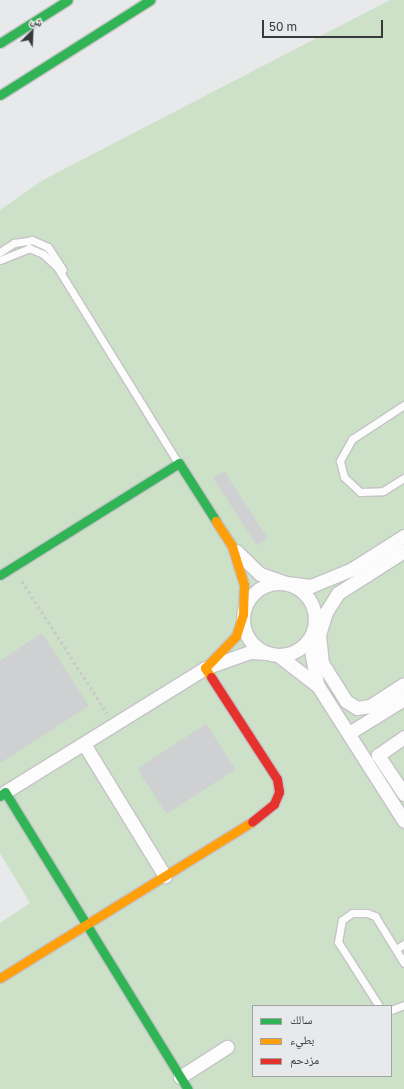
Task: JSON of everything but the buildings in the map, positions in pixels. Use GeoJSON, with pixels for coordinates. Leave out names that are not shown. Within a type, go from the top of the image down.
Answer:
{"type":"FeatureCollection","features":[{"type":"Feature","properties":{"kind":"street"},"geometry":{"type":"LineString","coordinates":[[0,43],[68,0]]}},
{"type":"Feature","properties":{"kind":"street"},"geometry":{"type":"LineString","coordinates":[[0,95],[150,0]]}},
{"type":"Feature","properties":{"kind":"street"},"geometry":{"type":"LineString","coordinates":[[0,575],[179,463],[232,546],[260,574],[286,583],[304,592],[314,610],[312,662],[318,686],[404,821]]}},
{"type":"Feature","properties":{"kind":"street"},"geometry":{"type":"LineString","coordinates":[[205,668],[236,636],[243,614],[253,593],[274,583],[311,586],[352,568],[404,536]]}},
{"type":"Feature","properties":{"kind":"street"},"geometry":{"type":"LineString","coordinates":[[232,546],[244,585],[243,614],[248,638],[318,686]]}},
{"type":"Feature","properties":{"kind":"street"},"geometry":{"type":"LineString","coordinates":[[404,551],[338,593],[326,612],[319,635],[322,663],[346,701],[358,708],[370,706],[404,684]]}},
{"type":"Feature","properties":{"kind":"street"},"geometry":{"type":"LineString","coordinates":[[188,1089],[87,925],[2,794],[205,668],[244,654],[273,654],[299,649],[314,626],[324,598],[352,568]]}},
{"type":"Feature","properties":{"kind":"street"},"geometry":{"type":"LineString","coordinates":[[0,978],[261,816],[274,804],[279,792],[277,779],[205,668]]}},
{"type":"Feature","properties":{"kind":"street"},"geometry":{"type":"LineString","coordinates":[[349,733],[404,699]]}},
{"type":"Feature","properties":{"kind":"street"},"geometry":{"type":"LineString","coordinates":[[404,738],[378,755],[404,794]]}},
{"type":"Feature","properties":{"kind":"street"},"geometry":{"type":"LineString","coordinates":[[84,744],[165,876]]}},
{"type":"Feature","properties":{"kind":"street"},"geometry":{"type":"LineString","coordinates":[[180,1077],[227,1047]]}},
{"type":"Feature","properties":{"kind":"lane"},"geometry":{"type":"LineString","coordinates":[[0,252],[22,240],[38,242],[55,255],[66,278],[179,463]]}},
{"type":"Feature","properties":{"kind":"lane"},"geometry":{"type":"LineString","coordinates":[[0,260],[24,249],[35,250],[50,260],[66,278]]}},
{"type":"Feature","properties":{"kind":"lane"},"geometry":{"type":"LineString","coordinates":[[404,405],[352,439],[340,460],[344,477],[360,492],[383,491],[404,478]]}},
{"type":"Feature","properties":{"kind":"lane"},"geometry":{"type":"LineString","coordinates":[[378,1005],[338,942],[342,920],[352,914],[367,913],[375,916],[404,963]]}},
{"type":"Feature","properties":{"kind":"lane"},"geometry":{"type":"LineString","coordinates":[[396,949],[404,944]]}},
{"type":"Feature","properties":{"kind":"lane"},"geometry":{"type":"LineString","coordinates":[[392,1010],[404,1005]]}},
{"type":"Feature","properties":{"kind":"path"},"geometry":{"type":"LineString","coordinates":[[14,567],[114,725]]}},
{"type":"Feature","properties":{"kind":"green space"},"geometry":{"type":"Polygon","coordinates":[[[390,0],[404,0],[404,1089],[0,1089],[0,923],[30,903],[0,853],[0,210],[43,180],[390,0]]]}},
{"type":"Feature","properties":{"kind":"traffic: fast"},"geometry":{"type":"LineString","coordinates":[[0,43],[68,0]]}},
{"type":"Feature","properties":{"kind":"traffic: fast"},"geometry":{"type":"LineString","coordinates":[[0,95],[150,0]]}},
{"type":"Feature","properties":{"kind":"traffic: fast"},"geometry":{"type":"LineString","coordinates":[[0,575],[179,463],[216,521]]}},
{"type":"Feature","properties":{"kind":"traffic: fast"},"geometry":{"type":"LineString","coordinates":[[0,796],[5,792],[188,1089]]}},
{"type":"Feature","properties":{"kind":"traffic: slow"},"geometry":{"type":"LineString","coordinates":[[211,677],[205,668],[236,636],[243,614],[244,585],[232,546],[216,521]]}},
{"type":"Feature","properties":{"kind":"traffic: slow"},"geometry":{"type":"LineString","coordinates":[[0,978],[252,822]]}},
{"type":"Feature","properties":{"kind":"traffic: jam"},"geometry":{"type":"LineString","coordinates":[[211,677],[277,779],[279,792],[274,804],[252,822]]}}]}
